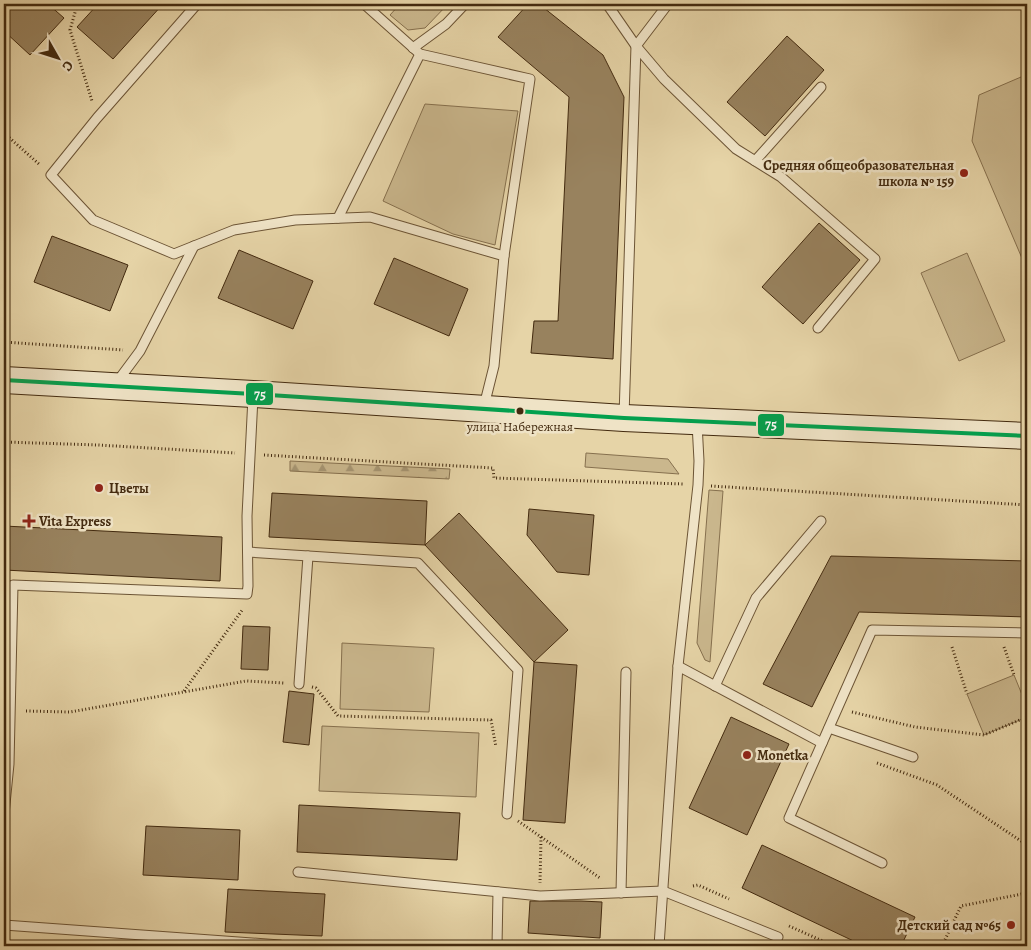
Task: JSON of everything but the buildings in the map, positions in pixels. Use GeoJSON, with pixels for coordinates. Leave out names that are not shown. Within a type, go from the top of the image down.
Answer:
{"type":"FeatureCollection","features":[{"type":"Feature","properties":{"kind":"main road"},"geometry":{"type":"LineString","coordinates":[[4,380],[624,418],[1027,436]]}},
{"type":"Feature","properties":{"kind":"lane"},"geometry":{"type":"LineString","coordinates":[[198,4],[97,118],[52,175],[93,220],[174,254],[234,230],[294,220],[370,217],[504,256]]}},
{"type":"Feature","properties":{"kind":"lane"},"geometry":{"type":"LineString","coordinates":[[364,4],[417,51],[530,79],[504,256],[494,366],[483,408]]}},
{"type":"Feature","properties":{"kind":"lane"},"geometry":{"type":"LineString","coordinates":[[338,218],[417,51],[464,4]]}},
{"type":"Feature","properties":{"kind":"lane"},"geometry":{"type":"LineString","coordinates":[[606,4],[636,46],[664,79],[736,149],[781,177],[875,259],[818,328]]}},
{"type":"Feature","properties":{"kind":"lane"},"geometry":{"type":"LineString","coordinates":[[624,418],[636,46],[668,4]]}},
{"type":"Feature","properties":{"kind":"lane"},"geometry":{"type":"LineString","coordinates":[[755,161],[821,87]]}},
{"type":"Feature","properties":{"kind":"lane"},"geometry":{"type":"LineString","coordinates":[[114,386],[140,351],[194,246]]}},
{"type":"Feature","properties":{"kind":"lane"},"geometry":{"type":"LineString","coordinates":[[4,814],[9,764],[13,585],[247,594],[247,516],[253,394]]}},
{"type":"Feature","properties":{"kind":"lane"},"geometry":{"type":"LineString","coordinates":[[660,946],[678,666],[698,485],[697,420]]}},
{"type":"Feature","properties":{"kind":"lane"},"geometry":{"type":"LineString","coordinates":[[716,686],[756,598],[821,521]]}},
{"type":"Feature","properties":{"kind":"lane"},"geometry":{"type":"LineString","coordinates":[[248,552],[418,563],[518,670],[507,814]]}},
{"type":"Feature","properties":{"kind":"lane"},"geometry":{"type":"LineString","coordinates":[[298,684],[308,556]]}},
{"type":"Feature","properties":{"kind":"lane"},"geometry":{"type":"LineString","coordinates":[[882,863],[789,818],[872,630],[1027,633]]}},
{"type":"Feature","properties":{"kind":"lane"},"geometry":{"type":"LineString","coordinates":[[678,666],[822,743]]}},
{"type":"Feature","properties":{"kind":"lane"},"geometry":{"type":"LineString","coordinates":[[621,893],[626,672]]}},
{"type":"Feature","properties":{"kind":"lane"},"geometry":{"type":"LineString","coordinates":[[829,728],[913,757]]}},
{"type":"Feature","properties":{"kind":"lane"},"geometry":{"type":"LineString","coordinates":[[298,872],[540,896],[663,891],[778,937]]}},
{"type":"Feature","properties":{"kind":"lane"},"geometry":{"type":"LineString","coordinates":[[497,946],[498,892]]}},
{"type":"Feature","properties":{"kind":"lane"},"geometry":{"type":"LineString","coordinates":[[4,925],[280,946]]}},
{"type":"Feature","properties":{"kind":"path"},"geometry":{"type":"LineString","coordinates":[[76,9],[70,30],[97,118]]}},
{"type":"Feature","properties":{"kind":"path"},"geometry":{"type":"LineString","coordinates":[[4,133],[52,175]]}},
{"type":"Feature","properties":{"kind":"path"},"geometry":{"type":"LineString","coordinates":[[4,342],[140,351]]}},
{"type":"Feature","properties":{"kind":"path"},"geometry":{"type":"LineString","coordinates":[[4,442],[98,445],[493,468],[494,478],[698,485],[1027,505]]}},
{"type":"Feature","properties":{"kind":"path"},"geometry":{"type":"LineString","coordinates":[[183,692],[242,613],[247,594]]}},
{"type":"Feature","properties":{"kind":"path"},"geometry":{"type":"LineString","coordinates":[[947,631],[968,694]]}},
{"type":"Feature","properties":{"kind":"path"},"geometry":{"type":"LineString","coordinates":[[999,632],[1014,675]]}},
{"type":"Feature","properties":{"kind":"path"},"geometry":{"type":"LineString","coordinates":[[10,711],[70,712],[246,681],[298,684],[316,688],[338,716],[491,720],[496,748]]}},
{"type":"Feature","properties":{"kind":"path"},"geometry":{"type":"LineString","coordinates":[[837,708],[915,727],[984,735],[1027,717]]}},
{"type":"Feature","properties":{"kind":"path"},"geometry":{"type":"LineString","coordinates":[[875,762],[937,785],[1027,845]]}},
{"type":"Feature","properties":{"kind":"path"},"geometry":{"type":"LineString","coordinates":[[507,814],[621,893]]}},
{"type":"Feature","properties":{"kind":"path"},"geometry":{"type":"LineString","coordinates":[[540,896],[541,837]]}},
{"type":"Feature","properties":{"kind":"path"},"geometry":{"type":"LineString","coordinates":[[942,946],[961,906],[1027,893]]}},
{"type":"Feature","properties":{"kind":"green space"},"geometry":{"type":"Polygon","coordinates":[[[400,4],[448,4],[425,28],[408,30],[390,15],[400,4]]]}},
{"type":"Feature","properties":{"kind":"green space"},"geometry":{"type":"Polygon","coordinates":[[[1021,77],[1027,79],[1027,270],[972,141],[979,95],[1021,77]]]}},
{"type":"Feature","properties":{"kind":"green space"},"geometry":{"type":"Polygon","coordinates":[[[425,104],[518,111],[495,245],[453,234],[383,201],[425,104]]]}},
{"type":"Feature","properties":{"kind":"green space"},"geometry":{"type":"Polygon","coordinates":[[[967,253],[1005,341],[959,361],[921,273],[967,253]]]}},
{"type":"Feature","properties":{"kind":"green space"},"geometry":{"type":"Polygon","coordinates":[[[586,453],[668,459],[679,474],[585,467],[586,453]]]}},
{"type":"Feature","properties":{"kind":"green space"},"geometry":{"type":"Polygon","coordinates":[[[290,461],[450,469],[449,479],[290,471],[290,461]]]}},
{"type":"Feature","properties":{"kind":"green space"},"geometry":{"type":"Polygon","coordinates":[[[709,490],[723,491],[710,662],[705,660],[697,643],[709,490]]]}},
{"type":"Feature","properties":{"kind":"green space"},"geometry":{"type":"Polygon","coordinates":[[[342,643],[434,648],[429,712],[340,709],[342,643]]]}},
{"type":"Feature","properties":{"kind":"green space"},"geometry":{"type":"Polygon","coordinates":[[[1014,675],[1027,707],[1027,717],[984,735],[967,694],[1014,675]]]}},
{"type":"Feature","properties":{"kind":"green space"},"geometry":{"type":"Polygon","coordinates":[[[322,726],[479,733],[476,797],[319,791],[322,726]]]}},
{"type":"Feature","properties":{"kind":"transit line","name":"75"},"geometry":{"type":"LineString","coordinates":[[4,380],[624,418],[1027,436]]}},
{"type":"Feature","properties":{"kind":"place","name":"Средняя общеобразовательная школа № 159"},"geometry":{"type":"Point","coordinates":[964,173]}},
{"type":"Feature","properties":{"kind":"place","name":"улица Набережная"},"geometry":{"type":"Point","coordinates":[520,411]}},
{"type":"Feature","properties":{"kind":"place","name":"Цветы"},"geometry":{"type":"Point","coordinates":[99,488]}},
{"type":"Feature","properties":{"kind":"place","name":"Vita Express"},"geometry":{"type":"Point","coordinates":[29,521]}},
{"type":"Feature","properties":{"kind":"place","name":"Monetka"},"geometry":{"type":"Point","coordinates":[747,755]}},
{"type":"Feature","properties":{"kind":"place","name":"Детский сад №65"},"geometry":{"type":"Point","coordinates":[1011,925]}}]}
